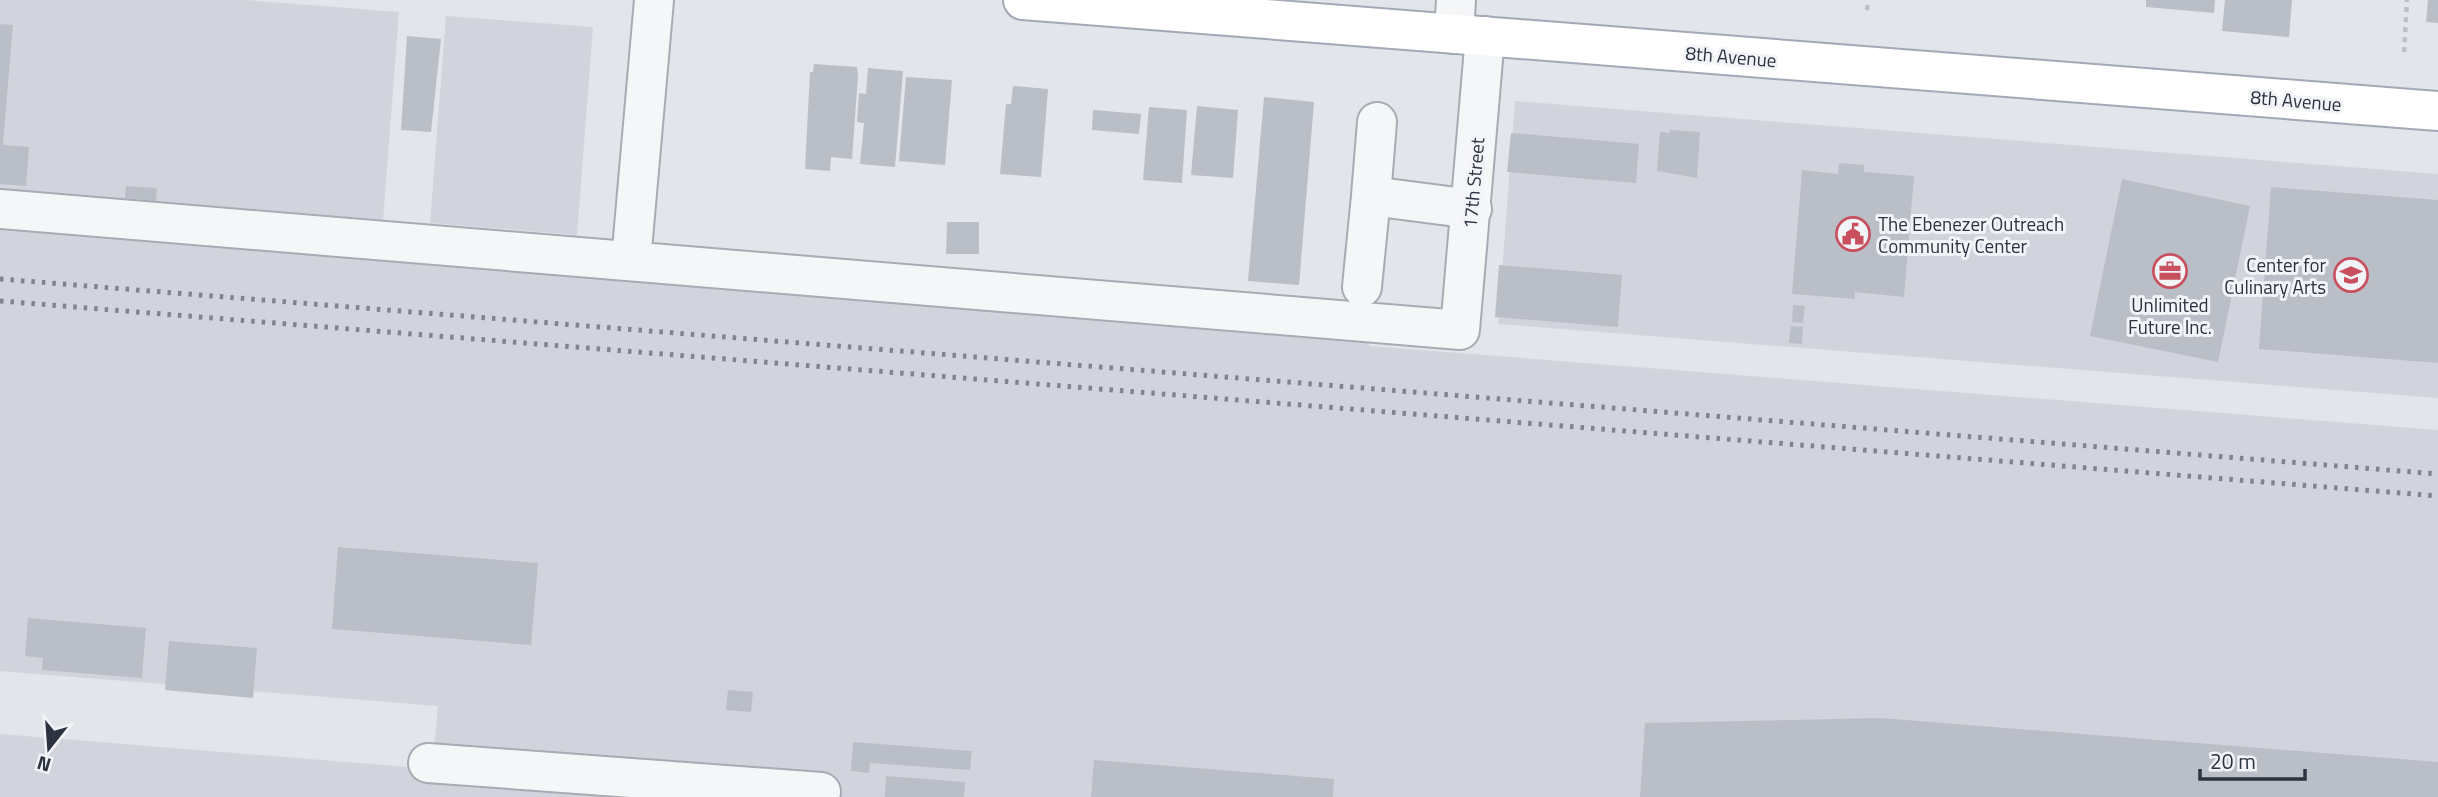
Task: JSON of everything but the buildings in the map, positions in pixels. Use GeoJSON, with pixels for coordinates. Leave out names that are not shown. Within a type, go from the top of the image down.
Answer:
{"type":"FeatureCollection","features":[{"type":"Feature","properties":{"kind":"main road","name":"8th Avenue"},"geometry":{"type":"LineString","coordinates":[[1023,0],[1465,23],[2438,111]]}},
{"type":"Feature","properties":{"kind":"street"},"geometry":{"type":"LineString","coordinates":[[0,209],[631,261],[649,28],[654,0]]}},
{"type":"Feature","properties":{"kind":"street","name":"17th Street"},"geometry":{"type":"LineString","coordinates":[[631,261],[1460,330],[1472,209],[1465,23]]}},
{"type":"Feature","properties":{"kind":"street"},"geometry":{"type":"LineString","coordinates":[[1362,286],[1377,122]]}},
{"type":"Feature","properties":{"kind":"street"},"geometry":{"type":"LineString","coordinates":[[1371,196],[1472,209]]}},
{"type":"Feature","properties":{"kind":"street"},"geometry":{"type":"LineString","coordinates":[[428,763],[821,792],[820,797]]}},
{"type":"Feature","properties":{"kind":"path"},"geometry":{"type":"LineString","coordinates":[[1867,10],[1868,0]]}},
{"type":"Feature","properties":{"kind":"path"},"geometry":{"type":"LineString","coordinates":[[2404,51],[2407,0]]}},
{"type":"Feature","properties":{"kind":"shaded area"},"geometry":{"type":"Polygon","coordinates":[[[0,0],[245,0],[399,12],[383,220],[0,189],[0,0]]]}},
{"type":"Feature","properties":{"kind":"shaded area"},"geometry":{"type":"Polygon","coordinates":[[[446,16],[593,27],[577,235],[430,223],[446,16]]]}},
{"type":"Feature","properties":{"kind":"shaded area"},"geometry":{"type":"Polygon","coordinates":[[[1515,101],[2438,174],[2438,398],[1498,324],[1515,101]]]}},
{"type":"Feature","properties":{"kind":"shaded area"},"geometry":{"type":"Polygon","coordinates":[[[0,221],[1369,330],[1369,346],[2438,430],[2438,797],[0,797],[0,734],[432,769],[438,706],[0,671],[0,221]]]}},
{"type":"Feature","properties":{"kind":"railway"},"geometry":{"type":"LineString","coordinates":[[0,279],[2438,474]]}},
{"type":"Feature","properties":{"kind":"railway"},"geometry":{"type":"LineString","coordinates":[[0,301],[2438,496]]}},
{"type":"Feature","properties":{"kind":"place","name":"The Ebenezer Outreach Community Center"},"geometry":{"type":"Point","coordinates":[1853,234]}},
{"type":"Feature","properties":{"kind":"place","name":"Unlimited Future Inc."},"geometry":{"type":"Point","coordinates":[2170,271]}},
{"type":"Feature","properties":{"kind":"place","name":"Center for Culinary Arts"},"geometry":{"type":"Point","coordinates":[2351,275]}}]}
